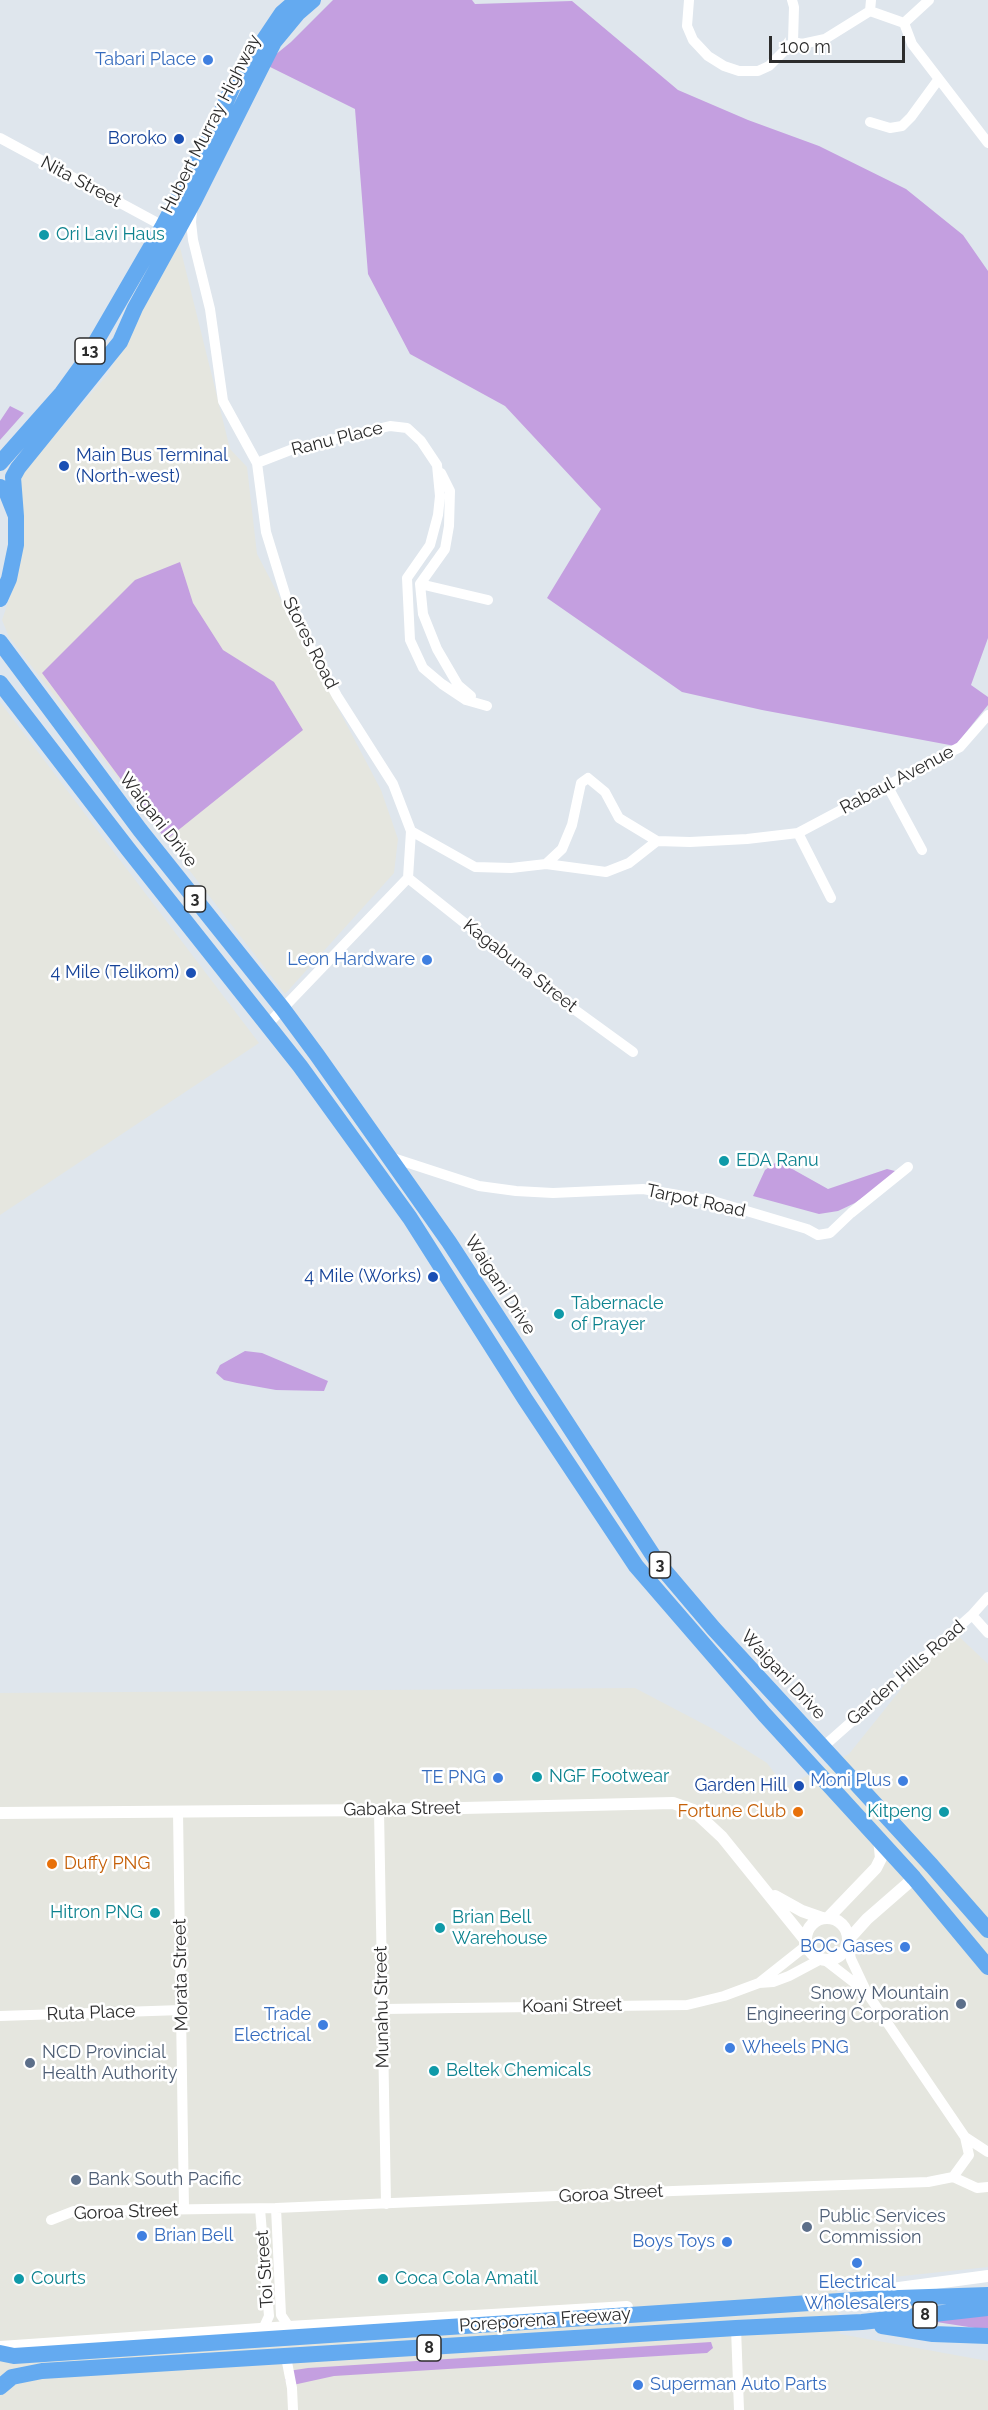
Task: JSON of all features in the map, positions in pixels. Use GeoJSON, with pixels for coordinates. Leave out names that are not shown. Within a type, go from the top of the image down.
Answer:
{"type":"FeatureCollection","features":[{"type":"Feature","properties":{"kind":"highway","name":"Hubert Murray Highway"},"geometry":{"type":"LineString","coordinates":[[0,463],[62,393],[83,364],[163,226],[214,129],[233,86],[282,13],[297,0]]}},
{"type":"Feature","properties":{"kind":"highway","name":"Hubert Murray Highway"},"geometry":{"type":"LineString","coordinates":[[16,516],[14,477],[18,468],[120,342],[135,308],[194,201],[274,42],[298,13],[313,0]]}},
{"type":"Feature","properties":{"kind":"highway","name":"13"},"geometry":{"type":"LineString","coordinates":[[0,487],[6,491],[16,516],[16,545],[9,579],[0,599]]}},
{"type":"Feature","properties":{"kind":"highway","name":"Waigani Drive"},"geometry":{"type":"LineString","coordinates":[[0,642],[140,830],[283,1009],[411,1188],[449,1242],[658,1563],[714,1629],[988,1930]]}},
{"type":"Feature","properties":{"kind":"highway","name":"3"},"geometry":{"type":"LineString","coordinates":[[0,682],[122,842],[267,1025],[410,1218],[636,1566],[764,1714],[914,1878],[988,1967]]}},
{"type":"Feature","properties":{"kind":"highway"},"geometry":{"type":"LineString","coordinates":[[411,1188],[405,1192],[403,1199],[459,1282],[460,1297]]}},
{"type":"Feature","properties":{"kind":"highway"},"geometry":{"type":"LineString","coordinates":[[641,1538],[645,1553],[655,1569],[694,1615],[691,1620],[684,1622]]}},
{"type":"Feature","properties":{"kind":"highway"},"geometry":{"type":"LineString","coordinates":[[714,1629],[709,1632],[707,1638],[758,1696],[764,1714]]}},
{"type":"Feature","properties":{"kind":"highway"},"geometry":{"type":"LineString","coordinates":[[868,1796],[871,1807],[922,1865],[920,1872],[914,1878]]}},
{"type":"Feature","properties":{"kind":"highway"},"geometry":{"type":"LineString","coordinates":[[826,2300],[847,2294]]}},
{"type":"Feature","properties":{"kind":"highway","name":"Poreporena Freeway"},"geometry":{"type":"LineString","coordinates":[[0,2353],[14,2356],[289,2335],[807,2301],[988,2295]]}},
{"type":"Feature","properties":{"kind":"highway"},"geometry":{"type":"LineString","coordinates":[[807,2301],[870,2299]]}},
{"type":"Feature","properties":{"kind":"highway","name":"Poreporena Freeway"},"geometry":{"type":"LineString","coordinates":[[0,2387],[12,2377],[42,2371],[862,2322],[988,2308]]}},
{"type":"Feature","properties":{"kind":"highway"},"geometry":{"type":"LineString","coordinates":[[862,2322],[933,2334],[988,2336]]}},
{"type":"Feature","properties":{"kind":"street"},"geometry":{"type":"LineString","coordinates":[[689,0],[687,26],[693,40],[708,56],[739,72],[758,71],[769,66],[793,42],[794,7],[792,0]]}},
{"type":"Feature","properties":{"kind":"street"},"geometry":{"type":"LineString","coordinates":[[904,23],[929,0]]}},
{"type":"Feature","properties":{"kind":"street"},"geometry":{"type":"LineString","coordinates":[[793,42],[802,44],[825,39],[870,6],[904,23],[912,44],[988,143]]}},
{"type":"Feature","properties":{"kind":"street"},"geometry":{"type":"LineString","coordinates":[[870,122],[890,128],[902,126],[912,117],[938,80]]}},
{"type":"Feature","properties":{"kind":"street","name":"Nita Street"},"geometry":{"type":"LineString","coordinates":[[0,138],[163,226]]}},
{"type":"Feature","properties":{"kind":"street","name":"Stores Road"},"geometry":{"type":"LineString","coordinates":[[194,201],[191,222],[193,240],[210,309],[223,401],[257,463],[266,532],[290,609],[337,696],[393,784],[411,831],[408,878]]}},
{"type":"Feature","properties":{"kind":"street","name":"Ranu Place"},"geometry":{"type":"LineString","coordinates":[[257,463],[293,449],[390,426],[407,428],[421,441],[437,465],[450,491],[449,526],[445,549],[420,584],[423,614],[436,649],[458,685],[484,705],[466,700],[423,668],[410,640],[407,578],[430,545],[438,515],[440,496],[437,465]]}},
{"type":"Feature","properties":{"kind":"street"},"geometry":{"type":"LineString","coordinates":[[420,584],[488,600]]}},
{"type":"Feature","properties":{"kind":"street","name":"Rabaul Avenue"},"geometry":{"type":"LineString","coordinates":[[798,833],[960,747],[988,715]]}},
{"type":"Feature","properties":{"kind":"street"},"geometry":{"type":"LineString","coordinates":[[546,864],[562,849],[572,825],[581,783],[588,778],[605,792],[620,818],[657,841],[747,839],[798,833],[831,898]]}},
{"type":"Feature","properties":{"kind":"street"},"geometry":{"type":"LineString","coordinates":[[887,785],[922,850]]}},
{"type":"Feature","properties":{"kind":"street"},"geometry":{"type":"LineString","coordinates":[[411,831],[475,867],[511,868],[546,864],[606,872],[629,863],[657,841]]}},
{"type":"Feature","properties":{"kind":"street"},"geometry":{"type":"LineString","coordinates":[[267,1025],[408,878]]}},
{"type":"Feature","properties":{"kind":"street","name":"Kagabuna Street"},"geometry":{"type":"LineString","coordinates":[[408,878],[560,999],[633,1052]]}},
{"type":"Feature","properties":{"kind":"street","name":"Tarpot Road"},"geometry":{"type":"LineString","coordinates":[[388,1156],[479,1186],[553,1193],[643,1189],[713,1201],[807,1229],[818,1235],[831,1233],[851,1213],[908,1167]]}},
{"type":"Feature","properties":{"kind":"street","name":"Garden Hills Road"},"geometry":{"type":"LineString","coordinates":[[823,1747],[972,1615],[988,1597]]}},
{"type":"Feature","properties":{"kind":"street"},"geometry":{"type":"LineString","coordinates":[[972,1615],[988,1633]]}},
{"type":"Feature","properties":{"kind":"street","name":"Gabaka Street"},"geometry":{"type":"LineString","coordinates":[[0,1813],[379,1810],[673,1803],[693,1810],[722,1837],[806,1943]]}},
{"type":"Feature","properties":{"kind":"street","name":"Munahu Street"},"geometry":{"type":"LineString","coordinates":[[379,1810],[386,2204]]}},
{"type":"Feature","properties":{"kind":"street","name":"Morata Street"},"geometry":{"type":"LineString","coordinates":[[178,1812],[184,2210]]}},
{"type":"Feature","properties":{"kind":"street"},"geometry":{"type":"LineString","coordinates":[[867,1994],[814,1955],[806,1943],[810,1927],[825,1918],[876,1868],[881,1858],[879,1839]]}},
{"type":"Feature","properties":{"kind":"street"},"geometry":{"type":"LineString","coordinates":[[823,1960],[839,1957],[867,1919],[914,1878]]}},
{"type":"Feature","properties":{"kind":"street","name":"Gabaka Street"},"geometry":{"type":"LineString","coordinates":[[766,1890],[790,1905],[825,1918]]}},
{"type":"Feature","properties":{"kind":"street"},"geometry":{"type":"LineString","coordinates":[[825,1918],[840,1922],[848,1932],[851,1959],[867,1994],[965,2137],[969,2155],[953,2177],[977,2188],[988,2187]]}},
{"type":"Feature","properties":{"kind":"street","name":"Koani Street"},"geometry":{"type":"LineString","coordinates":[[759,1983],[806,1943]]}},
{"type":"Feature","properties":{"kind":"street","name":"Koani Street"},"geometry":{"type":"LineString","coordinates":[[382,2009],[687,2004],[724,1996],[759,1983],[773,1982],[823,1960]]}},
{"type":"Feature","properties":{"kind":"street","name":"Ruta Place"},"geometry":{"type":"LineString","coordinates":[[0,2016],[182,2010]]}},
{"type":"Feature","properties":{"kind":"street"},"geometry":{"type":"LineString","coordinates":[[965,2137],[988,2152]]}},
{"type":"Feature","properties":{"kind":"street","name":"Goroa Street"},"geometry":{"type":"LineString","coordinates":[[51,2220],[74,2211],[260,2209],[928,2182],[953,2177]]}},
{"type":"Feature","properties":{"kind":"street","name":"Toi Street"},"geometry":{"type":"LineString","coordinates":[[276,2208],[281,2315],[289,2335]]}},
{"type":"Feature","properties":{"kind":"street","name":"Toi Street"},"geometry":{"type":"LineString","coordinates":[[260,2209],[269,2316],[263,2329]]}},
{"type":"Feature","properties":{"kind":"street"},"geometry":{"type":"LineString","coordinates":[[807,2301],[988,2276]]}},
{"type":"Feature","properties":{"kind":"street"},"geometry":{"type":"LineString","coordinates":[[736,2328],[739,2410]]}},
{"type":"Feature","properties":{"kind":"street"},"geometry":{"type":"LineString","coordinates":[[0,2347],[263,2329],[289,2335]]}},
{"type":"Feature","properties":{"kind":"street"},"geometry":{"type":"LineString","coordinates":[[286,2357],[292,2388],[293,2410]]}},
{"type":"Feature","properties":{"kind":"shaded area"},"geometry":{"type":"Polygon","coordinates":[[[333,0],[472,0],[475,4],[572,1],[678,90],[748,120],[819,146],[906,189],[963,235],[988,271],[988,638],[971,685],[988,697],[988,705],[955,746],[762,710],[682,692],[547,598],[601,509],[505,406],[410,354],[368,274],[355,109],[264,64],[291,42],[333,0]]]}},
{"type":"Feature","properties":{"kind":"shaded area"},"geometry":{"type":"Polygon","coordinates":[[[179,243],[230,449],[247,467],[257,554],[381,790],[398,839],[394,873],[285,994],[9,637],[2,620],[17,577],[18,478],[108,374],[179,243]]]}},
{"type":"Feature","properties":{"kind":"shaded area"},"geometry":{"type":"Polygon","coordinates":[[[10,406],[24,413],[0,440],[0,421],[10,406]]]}},
{"type":"Feature","properties":{"kind":"shaded area"},"geometry":{"type":"Polygon","coordinates":[[[180,562],[193,603],[223,650],[274,682],[303,730],[166,840],[42,673],[135,580],[180,562]]]}},
{"type":"Feature","properties":{"kind":"shaded area"},"geometry":{"type":"Polygon","coordinates":[[[0,702],[259,1043],[0,1215],[0,702]]]}},
{"type":"Feature","properties":{"kind":"shaded area"},"geometry":{"type":"Polygon","coordinates":[[[778,1161],[828,1189],[887,1169],[895,1171],[895,1175],[855,1203],[838,1211],[819,1214],[753,1196],[765,1170],[778,1161]]]}},
{"type":"Feature","properties":{"kind":"shaded area"},"geometry":{"type":"Polygon","coordinates":[[[245,1351],[262,1353],[328,1381],[324,1391],[276,1390],[224,1380],[216,1373],[220,1365],[245,1351]]]}},
{"type":"Feature","properties":{"kind":"shaded area"},"geometry":{"type":"Polygon","coordinates":[[[950,1628],[988,1664],[988,2267],[836,2283],[840,2334],[988,2361],[988,2410],[0,2410],[0,1693],[635,1688],[713,1729],[767,1763],[785,1787],[849,1754],[950,1628]]]}},
{"type":"Feature","properties":{"kind":"shaded area"},"geometry":{"type":"Polygon","coordinates":[[[988,2313],[988,2330],[904,2317],[988,2313]]]}},
{"type":"Feature","properties":{"kind":"shaded area"},"geometry":{"type":"Polygon","coordinates":[[[711,2342],[713,2348],[707,2353],[334,2376],[293,2385],[287,2383],[285,2379],[288,2371],[308,2368],[711,2342]]]}},
{"type":"Feature","properties":{"kind":"place","name":"Tabari Place"},"geometry":{"type":"Point","coordinates":[208,60]}},
{"type":"Feature","properties":{"kind":"place","name":"Boroko"},"geometry":{"type":"Point","coordinates":[179,139]}},
{"type":"Feature","properties":{"kind":"place","name":"Ori Lavi Haus"},"geometry":{"type":"Point","coordinates":[44,235]}},
{"type":"Feature","properties":{"kind":"place","name":"Main Bus Terminal (North-west)"},"geometry":{"type":"Point","coordinates":[64,466]}},
{"type":"Feature","properties":{"kind":"place","name":"Leon Hardware"},"geometry":{"type":"Point","coordinates":[427,960]}},
{"type":"Feature","properties":{"kind":"place","name":"4 Mile (Telikom)"},"geometry":{"type":"Point","coordinates":[191,973]}},
{"type":"Feature","properties":{"kind":"place","name":"EDA Ranu"},"geometry":{"type":"Point","coordinates":[724,1161]}},
{"type":"Feature","properties":{"kind":"place","name":"4 Mile (Works)"},"geometry":{"type":"Point","coordinates":[433,1277]}},
{"type":"Feature","properties":{"kind":"place","name":"Tabernacle of Prayer"},"geometry":{"type":"Point","coordinates":[559,1314]}},
{"type":"Feature","properties":{"kind":"place","name":"NGF Footwear"},"geometry":{"type":"Point","coordinates":[537,1777]}},
{"type":"Feature","properties":{"kind":"place","name":"TE PNG"},"geometry":{"type":"Point","coordinates":[498,1778]}},
{"type":"Feature","properties":{"kind":"place","name":"Moni Plus"},"geometry":{"type":"Point","coordinates":[903,1781]}},
{"type":"Feature","properties":{"kind":"place","name":"Garden Hill"},"geometry":{"type":"Point","coordinates":[799,1786]}},
{"type":"Feature","properties":{"kind":"place","name":"Fortune Club"},"geometry":{"type":"Point","coordinates":[798,1812]}},
{"type":"Feature","properties":{"kind":"place","name":"Kitpeng"},"geometry":{"type":"Point","coordinates":[944,1812]}},
{"type":"Feature","properties":{"kind":"place","name":"Duffy PNG"},"geometry":{"type":"Point","coordinates":[52,1864]}},
{"type":"Feature","properties":{"kind":"place","name":"Hitron PNG"},"geometry":{"type":"Point","coordinates":[155,1913]}},
{"type":"Feature","properties":{"kind":"place","name":"Brian Bell Warehouse"},"geometry":{"type":"Point","coordinates":[440,1928]}},
{"type":"Feature","properties":{"kind":"place","name":"BOC Gases"},"geometry":{"type":"Point","coordinates":[905,1947]}},
{"type":"Feature","properties":{"kind":"place","name":"Snowy Mountain Engineering Corporation"},"geometry":{"type":"Point","coordinates":[961,2004]}},
{"type":"Feature","properties":{"kind":"place","name":"Trade Electrical"},"geometry":{"type":"Point","coordinates":[323,2025]}},
{"type":"Feature","properties":{"kind":"place","name":"Wheels PNG"},"geometry":{"type":"Point","coordinates":[730,2048]}},
{"type":"Feature","properties":{"kind":"place","name":"NCD Provincial Health Authority"},"geometry":{"type":"Point","coordinates":[30,2063]}},
{"type":"Feature","properties":{"kind":"place","name":"Beltek Chemicals"},"geometry":{"type":"Point","coordinates":[434,2071]}},
{"type":"Feature","properties":{"kind":"place","name":"Bank South Pacific"},"geometry":{"type":"Point","coordinates":[76,2180]}},
{"type":"Feature","properties":{"kind":"place","name":"Public Services Commission"},"geometry":{"type":"Point","coordinates":[807,2227]}},
{"type":"Feature","properties":{"kind":"place","name":"Brian Bell"},"geometry":{"type":"Point","coordinates":[142,2236]}},
{"type":"Feature","properties":{"kind":"place","name":"Boys Toys"},"geometry":{"type":"Point","coordinates":[727,2242]}},
{"type":"Feature","properties":{"kind":"place","name":"Electrical Wholesalers"},"geometry":{"type":"Point","coordinates":[857,2263]}},
{"type":"Feature","properties":{"kind":"place","name":"Courts"},"geometry":{"type":"Point","coordinates":[19,2279]}},
{"type":"Feature","properties":{"kind":"place","name":"Coca Cola Amatil"},"geometry":{"type":"Point","coordinates":[383,2279]}},
{"type":"Feature","properties":{"kind":"place","name":"Superman Auto Parts"},"geometry":{"type":"Point","coordinates":[638,2385]}}]}
